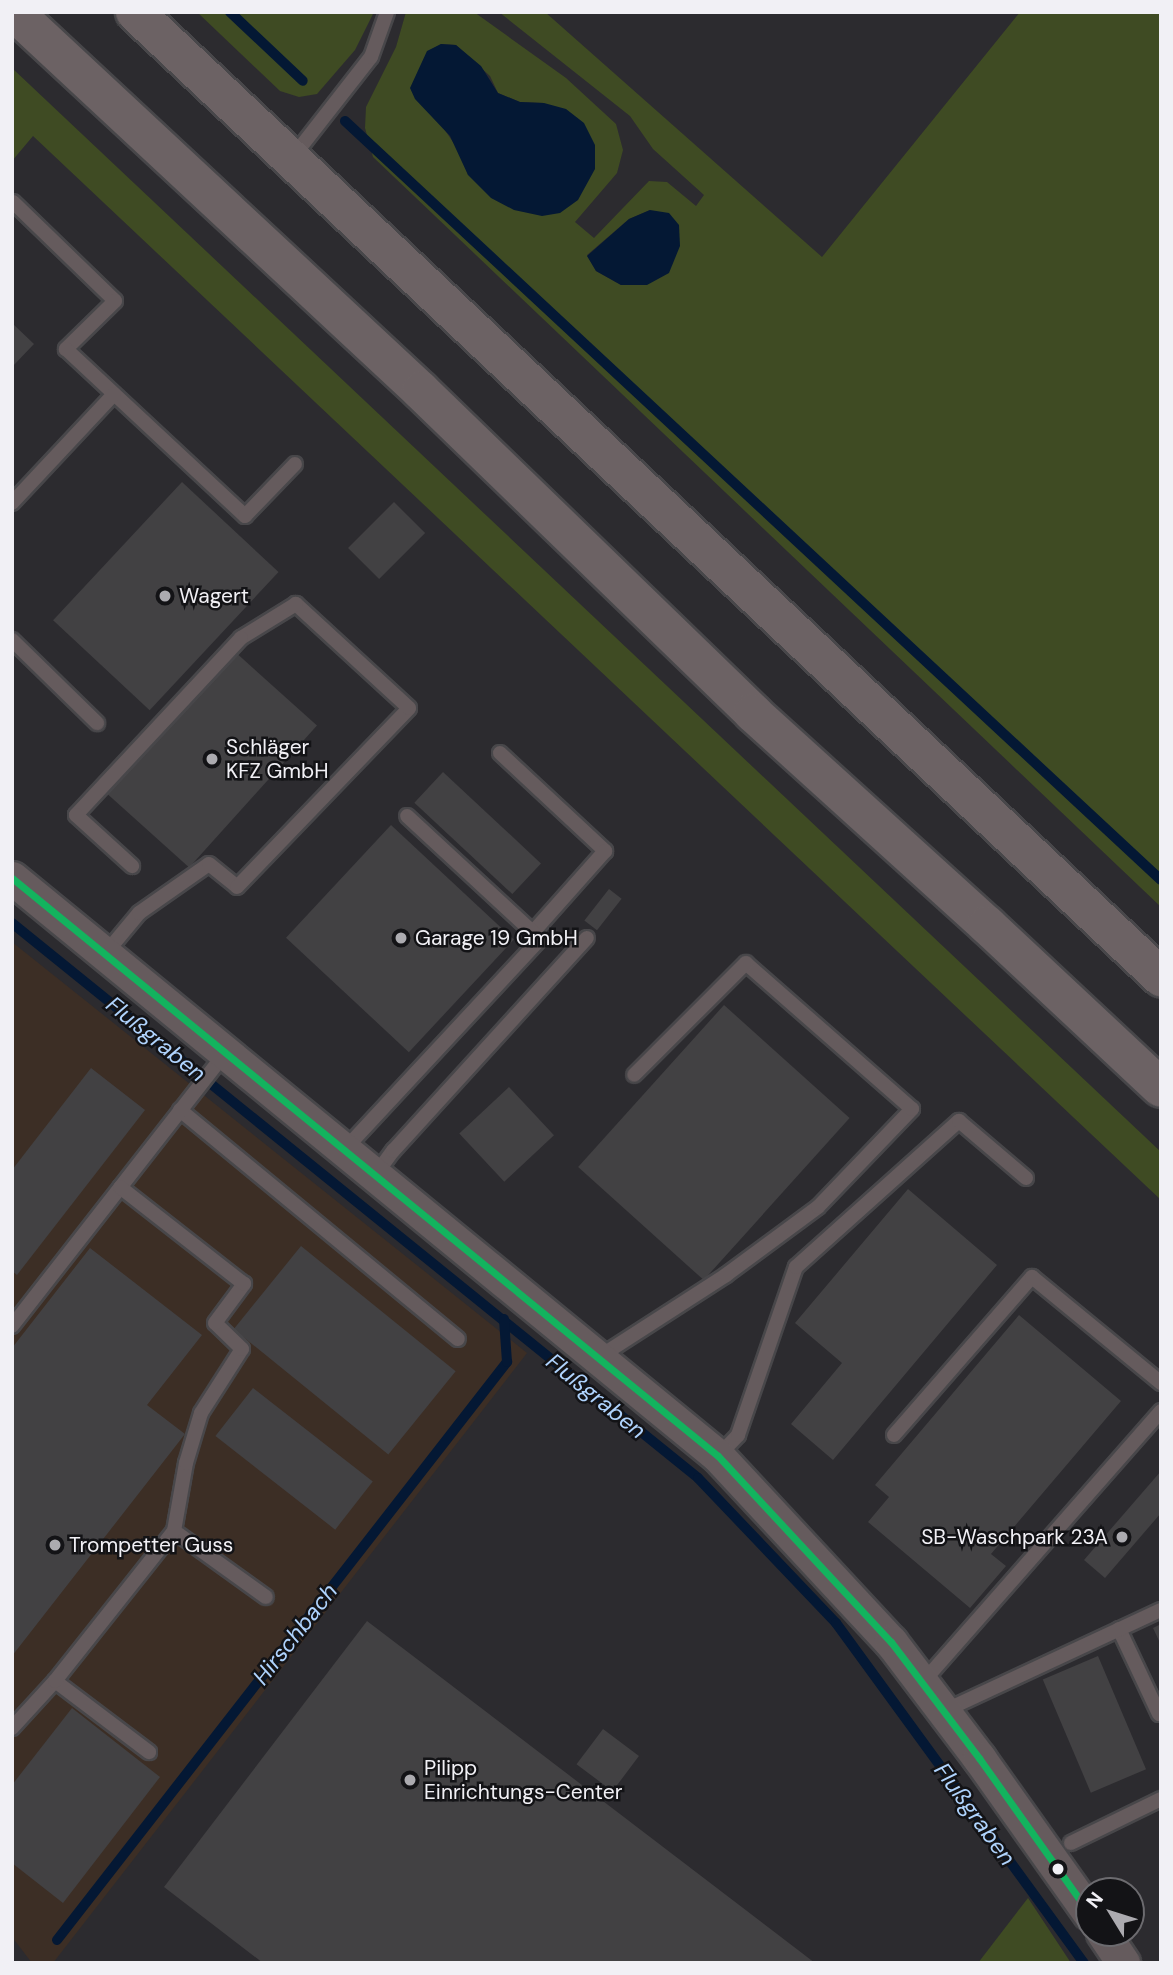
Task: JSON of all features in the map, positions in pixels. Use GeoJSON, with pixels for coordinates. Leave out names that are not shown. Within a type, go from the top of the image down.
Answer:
{"type":"FeatureCollection","features":[{"type":"Feature","properties":{"kind":"highway"},"geometry":{"type":"LineString","coordinates":[[14,12],[421,391],[753,713],[1161,1088]]}},
{"type":"Feature","properties":{"kind":"highway"},"geometry":{"type":"LineString","coordinates":[[135,12],[1161,977]]}},
{"type":"Feature","properties":{"kind":"street"},"geometry":{"type":"LineString","coordinates":[[12,878],[105,954],[220,1060],[345,1149],[718,1456],[854,1600],[922,1683],[1075,1893]]}},
{"type":"Feature","properties":{"kind":"street"},"geometry":{"type":"LineString","coordinates":[[1112,1947],[1123,1963]]}},
{"type":"Feature","properties":{"kind":"lane"},"geometry":{"type":"LineString","coordinates":[[291,159],[371,57],[387,12]]}},
{"type":"Feature","properties":{"kind":"lane"},"geometry":{"type":"LineString","coordinates":[[13,202],[115,302],[66,349],[245,516],[295,464]]}},
{"type":"Feature","properties":{"kind":"lane"},"geometry":{"type":"LineString","coordinates":[[12,503],[114,394]]}},
{"type":"Feature","properties":{"kind":"lane"},"geometry":{"type":"LineString","coordinates":[[105,954],[139,913],[209,864],[237,887],[409,708],[296,604],[241,639],[76,815],[132,866]]}},
{"type":"Feature","properties":{"kind":"lane"},"geometry":{"type":"LineString","coordinates":[[12,639],[97,723]]}},
{"type":"Feature","properties":{"kind":"lane"},"geometry":{"type":"LineString","coordinates":[[500,753],[605,851],[533,932]]}},
{"type":"Feature","properties":{"kind":"lane"},"geometry":{"type":"LineString","coordinates":[[345,1149],[540,939],[407,816]]}},
{"type":"Feature","properties":{"kind":"lane"},"geometry":{"type":"LineString","coordinates":[[376,1174],[587,938]]}},
{"type":"Feature","properties":{"kind":"lane"},"geometry":{"type":"LineString","coordinates":[[599,1357],[726,1275],[818,1207],[912,1109],[746,964],[634,1075]]}},
{"type":"Feature","properties":{"kind":"lane"},"geometry":{"type":"LineString","coordinates":[[12,1326],[220,1060]]}},
{"type":"Feature","properties":{"kind":"lane"},"geometry":{"type":"LineString","coordinates":[[180,1110],[458,1339]]}},
{"type":"Feature","properties":{"kind":"lane"},"geometry":{"type":"LineString","coordinates":[[718,1456],[738,1435],[796,1267],[959,1121],[1026,1178]]}},
{"type":"Feature","properties":{"kind":"lane"},"geometry":{"type":"LineString","coordinates":[[12,1728],[55,1681],[174,1531],[186,1463],[201,1413],[242,1349],[215,1323],[244,1284],[120,1187]]}},
{"type":"Feature","properties":{"kind":"lane"},"geometry":{"type":"LineString","coordinates":[[894,1435],[1032,1277],[1161,1383]]}},
{"type":"Feature","properties":{"kind":"lane"},"geometry":{"type":"LineString","coordinates":[[922,1683],[966,1637],[1161,1411]]}},
{"type":"Feature","properties":{"kind":"lane"},"geometry":{"type":"LineString","coordinates":[[174,1531],[266,1597]]}},
{"type":"Feature","properties":{"kind":"lane"},"geometry":{"type":"LineString","coordinates":[[944,1711],[1161,1610]]}},
{"type":"Feature","properties":{"kind":"lane"},"geometry":{"type":"LineString","coordinates":[[1119,1629],[1159,1714]]}},
{"type":"Feature","properties":{"kind":"lane"},"geometry":{"type":"LineString","coordinates":[[55,1681],[149,1752]]}},
{"type":"Feature","properties":{"kind":"lane"},"geometry":{"type":"LineString","coordinates":[[1071,1843],[1161,1799]]}},
{"type":"Feature","properties":{"kind":"shaded area"},"geometry":{"type":"Polygon","coordinates":[[[12,942],[527,1353],[53,1963],[32,1963],[12,1937],[12,942]]]}},
{"type":"Feature","properties":{"kind":"green space"},"geometry":{"type":"Polygon","coordinates":[[[197,12],[374,12],[355,50],[317,94],[299,97],[280,91],[197,12]]]}},
{"type":"Feature","properties":{"kind":"green space"},"geometry":{"type":"Polygon","coordinates":[[[406,12],[474,12],[566,78],[616,124],[623,150],[617,173],[575,222],[594,238],[649,181],[667,182],[696,206],[704,195],[653,149],[630,116],[499,12],[545,12],[822,257],[1020,12],[1161,12],[1161,907],[373,157],[365,128],[366,107],[396,47],[406,12]],[[441,44],[427,52],[438,120],[461,154],[468,175],[544,103],[520,102],[498,93],[490,76],[456,45],[441,44]],[[650,210],[629,219],[587,255],[596,271],[621,285],[647,285],[650,210]]]}},
{"type":"Feature","properties":{"kind":"green space"},"geometry":{"type":"Polygon","coordinates":[[[12,68],[1161,1152],[1161,1200],[33,136],[12,161],[12,68]]]}},
{"type":"Feature","properties":{"kind":"green space"},"geometry":{"type":"Polygon","coordinates":[[[1028,1898],[1071,1963],[978,1963],[1028,1898]]]}},
{"type":"Feature","properties":{"kind":"water"},"geometry":{"type":"Polygon","coordinates":[[[441,44],[456,45],[481,66],[498,93],[520,102],[544,103],[566,109],[584,123],[595,145],[595,169],[578,200],[560,213],[542,216],[514,210],[491,198],[468,175],[450,136],[415,99],[410,88],[427,51],[441,44]]]}},
{"type":"Feature","properties":{"kind":"water"},"geometry":{"type":"Polygon","coordinates":[[[650,210],[669,213],[679,225],[680,246],[669,273],[647,285],[621,285],[596,271],[587,256],[629,219],[650,210]]]}},
{"type":"Feature","properties":{"kind":"building"},"geometry":{"type":"Polygon","coordinates":[[[12,323],[34,344],[12,367],[12,323]]]}},
{"type":"Feature","properties":{"kind":"building","name":"Wagert"},"geometry":{"type":"Polygon","coordinates":[[[182,482],[279,572],[150,710],[53,620],[182,482]]]}},
{"type":"Feature","properties":{"kind":"building"},"geometry":{"type":"Polygon","coordinates":[[[394,502],[425,533],[379,579],[348,548],[394,502]]]}},
{"type":"Feature","properties":{"kind":"building","name":"Schläger KFZ GmbH"},"geometry":{"type":"Polygon","coordinates":[[[233,650],[317,726],[189,868],[105,792],[233,650]]]}},
{"type":"Feature","properties":{"kind":"building"},"geometry":{"type":"Polygon","coordinates":[[[443,772],[541,863],[512,894],[414,803],[443,772]]]}},
{"type":"Feature","properties":{"kind":"building","name":"Garage 19 GmbH"},"geometry":{"type":"Polygon","coordinates":[[[391,825],[514,940],[409,1052],[286,938],[391,825]]]}},
{"type":"Feature","properties":{"kind":"building"},"geometry":{"type":"Polygon","coordinates":[[[609,889],[622,899],[597,930],[584,921],[609,889]]]}},
{"type":"Feature","properties":{"kind":"building"},"geometry":{"type":"Polygon","coordinates":[[[724,1005],[850,1118],[704,1280],[578,1167],[724,1005]]]}},
{"type":"Feature","properties":{"kind":"building"},"geometry":{"type":"Polygon","coordinates":[[[91,1068],[145,1110],[17,1275],[12,1271],[12,1170],[91,1068]]]}},
{"type":"Feature","properties":{"kind":"building"},"geometry":{"type":"Polygon","coordinates":[[[509,1087],[554,1135],[504,1182],[459,1133],[509,1087]]]}},
{"type":"Feature","properties":{"kind":"building"},"geometry":{"type":"Polygon","coordinates":[[[908,1189],[997,1265],[833,1460],[791,1424],[842,1363],[795,1323],[908,1189]]]}},
{"type":"Feature","properties":{"kind":"building"},"geometry":{"type":"Polygon","coordinates":[[[301,1246],[456,1371],[388,1454],[234,1329],[301,1246]]]}},
{"type":"Feature","properties":{"kind":"building","name":"Trompetter Guss"},"geometry":{"type":"Polygon","coordinates":[[[90,1248],[202,1335],[147,1405],[185,1434],[12,1656],[12,1348],[90,1248]]]}},
{"type":"Feature","properties":{"kind":"building"},"geometry":{"type":"Polygon","coordinates":[[[1019,1315],[1121,1401],[991,1554],[1006,1566],[970,1608],[868,1522],[889,1497],[875,1485],[1019,1315]]]}},
{"type":"Feature","properties":{"kind":"building"},"geometry":{"type":"Polygon","coordinates":[[[253,1388],[373,1482],[335,1530],[215,1436],[253,1388]]]}},
{"type":"Feature","properties":{"kind":"building","name":"SB-Waschpark 23A"},"geometry":{"type":"Polygon","coordinates":[[[1161,1471],[1161,1513],[1105,1578],[1084,1560],[1161,1471]]]}},
{"type":"Feature","properties":{"kind":"building","name":"Pilipp Einrichtungs-Center"},"geometry":{"type":"Polygon","coordinates":[[[367,1621],[815,1963],[263,1963],[164,1887],[367,1621]]]}},
{"type":"Feature","properties":{"kind":"building"},"geometry":{"type":"Polygon","coordinates":[[[1161,1624],[1161,1645],[1153,1628],[1161,1624]]]}},
{"type":"Feature","properties":{"kind":"building"},"geometry":{"type":"Polygon","coordinates":[[[1098,1656],[1146,1769],[1091,1793],[1043,1679],[1098,1656]]]}},
{"type":"Feature","properties":{"kind":"building"},"geometry":{"type":"Polygon","coordinates":[[[72,1708],[160,1777],[63,1903],[12,1863],[12,1785],[72,1708]]]}},
{"type":"Feature","properties":{"kind":"building"},"geometry":{"type":"Polygon","coordinates":[[[603,1729],[639,1756],[612,1791],[577,1764],[603,1729]]]}},
{"type":"Feature","properties":{"kind":"waterway"},"geometry":{"type":"LineString","coordinates":[[230,12],[303,81]]}},
{"type":"Feature","properties":{"kind":"waterway"},"geometry":{"type":"LineString","coordinates":[[345,121],[1161,880]]}},
{"type":"Feature","properties":{"kind":"waterway","name":"Flußgraben"},"geometry":{"type":"LineString","coordinates":[[12,923],[698,1478],[836,1623],[1084,1963]]}},
{"type":"Feature","properties":{"kind":"waterway","name":"Hirschbach"},"geometry":{"type":"LineString","coordinates":[[57,1940],[507,1362],[504,1319]]}},
{"type":"Feature","properties":{"kind":"transit line"},"geometry":{"type":"LineString","coordinates":[[12,878],[718,1456],[891,1642],[979,1758],[1075,1893]]}},
{"type":"Feature","properties":{"kind":"place","name":"Wagert"},"geometry":{"type":"Point","coordinates":[165,596]}},
{"type":"Feature","properties":{"kind":"place","name":"Schläger KFZ GmbH"},"geometry":{"type":"Point","coordinates":[212,759]}},
{"type":"Feature","properties":{"kind":"place","name":"Garage 19 GmbH"},"geometry":{"type":"Point","coordinates":[401,938]}},
{"type":"Feature","properties":{"kind":"place","name":"SB-Waschpark 23A"},"geometry":{"type":"Point","coordinates":[1122,1537]}},
{"type":"Feature","properties":{"kind":"place","name":"Trompetter Guss"},"geometry":{"type":"Point","coordinates":[55,1545]}},
{"type":"Feature","properties":{"kind":"place","name":"Pilipp Einrichtungs-Center"},"geometry":{"type":"Point","coordinates":[410,1780]}}]}
